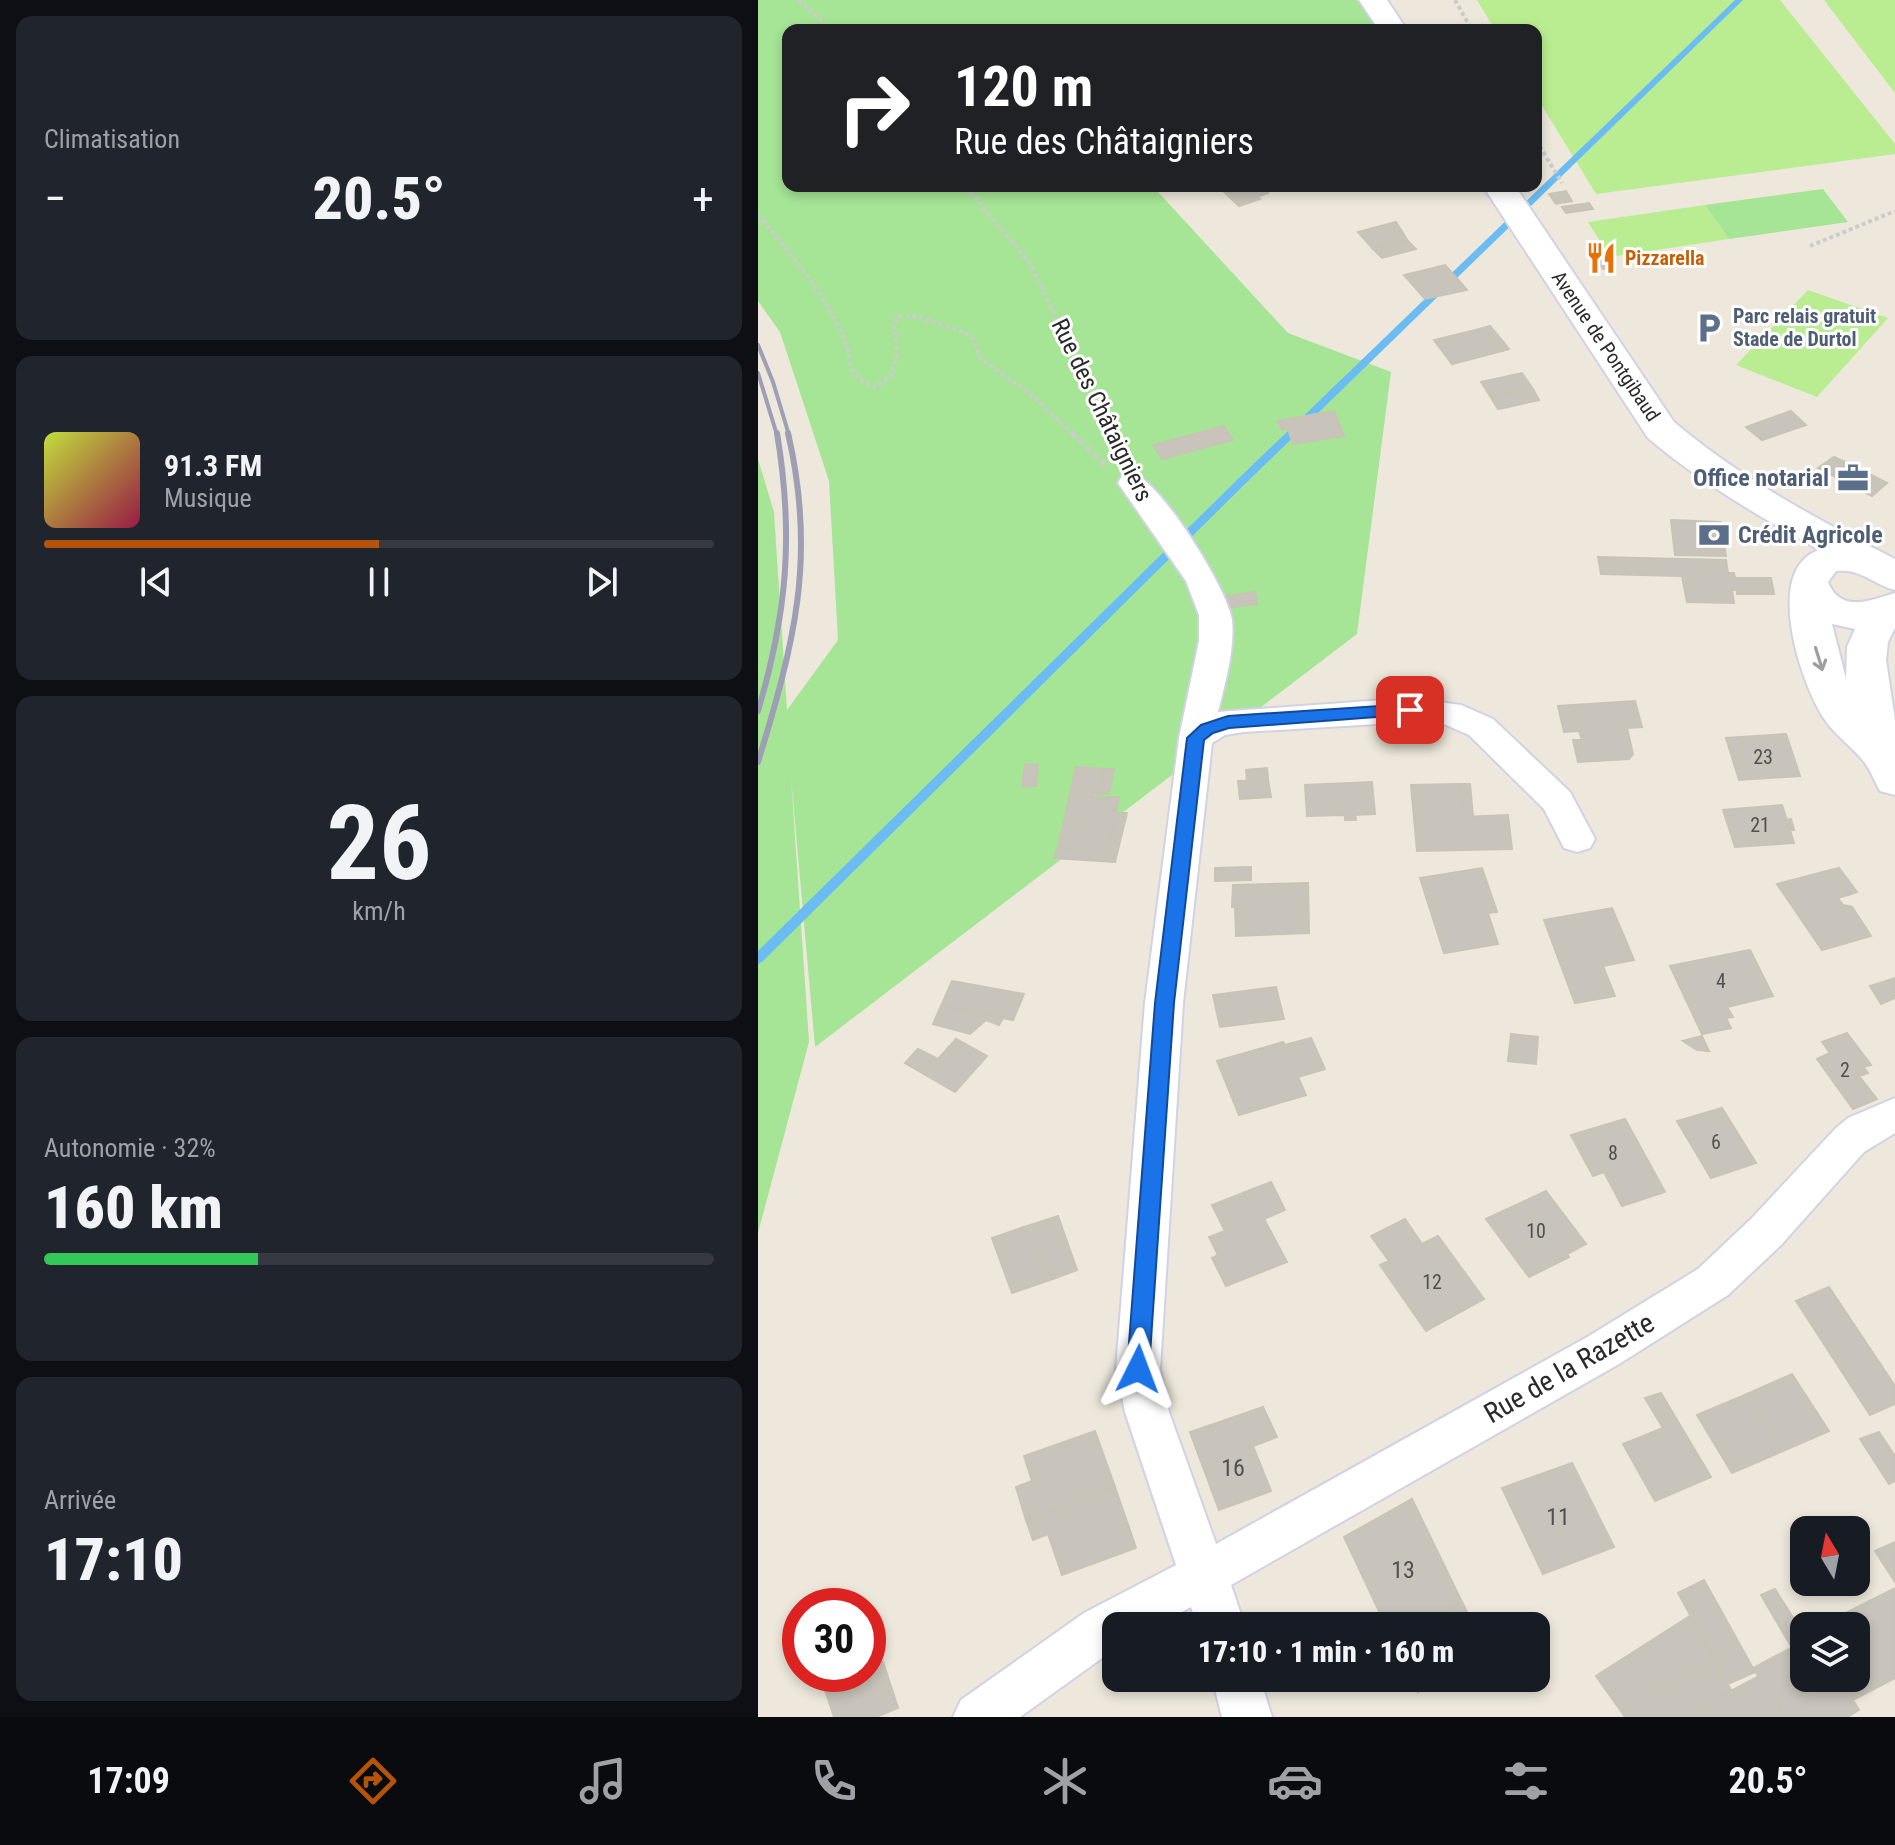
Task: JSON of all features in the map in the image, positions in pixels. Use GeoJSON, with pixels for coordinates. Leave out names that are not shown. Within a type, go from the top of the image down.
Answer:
{"type":"FeatureCollection","features":[{"type":"Feature","properties":{"kind":"main road"},"geometry":{"type":"LineString","coordinates":[[1373,0],[1389,24]]}},
{"type":"Feature","properties":{"kind":"main road","name":"Avenue de Pontgibaud"},"geometry":{"type":"LineString","coordinates":[[1503,192],[1661,430],[1696,460],[1775,512],[1819,531],[1886,582]]}},
{"type":"Feature","properties":{"kind":"main road","name":"Avenue de Pontgibaud"},"geometry":{"type":"LineString","coordinates":[[1775,512],[1812,558],[1811,576]]}},
{"type":"Feature","properties":{"kind":"main road"},"geometry":{"type":"LineString","coordinates":[[1811,576],[1836,559],[1886,582]]}},
{"type":"Feature","properties":{"kind":"main road"},"geometry":{"type":"LineString","coordinates":[[1811,576],[1816,599],[1836,612],[1861,617],[1886,582]]}},
{"type":"Feature","properties":{"kind":"main road"},"geometry":{"type":"LineString","coordinates":[[1811,576],[1813,637],[1821,668],[1840,711],[1889,768]]}},
{"type":"Feature","properties":{"kind":"main road"},"geometry":{"type":"LineString","coordinates":[[1886,582],[1866,658],[1869,692],[1889,768]]}},
{"type":"Feature","properties":{"kind":"street","name":"Rue des Châtaigniers"},"geometry":{"type":"LineString","coordinates":[[1133,483],[1204,584],[1216,616],[1216,634],[1196,738],[1164,1003],[1138,1369],[1147,1412],[1217,1612]]}},
{"type":"Feature","properties":{"kind":"street"},"geometry":{"type":"LineString","coordinates":[[1196,738],[1216,724],[1244,720],[1410,710],[1449,713],[1481,727],[1558,801],[1577,839]]}},
{"type":"Feature","properties":{"kind":"street","name":"Rue de la Razette"},"geometry":{"type":"LineString","coordinates":[[978,1717],[1101,1630],[1604,1350],[1713,1282],[1766,1232],[1850,1140],[1862,1130],[1895,1114]]}},
{"type":"Feature","properties":{"kind":"street"},"geometry":{"type":"LineString","coordinates":[[1240,1692],[1247,1717]]}},
{"type":"Feature","properties":{"kind":"path"},"geometry":{"type":"LineString","coordinates":[[799,0],[825,24]]}},
{"type":"Feature","properties":{"kind":"path"},"geometry":{"type":"LineString","coordinates":[[1455,0],[1469,24]]}},
{"type":"Feature","properties":{"kind":"path"},"geometry":{"type":"LineString","coordinates":[[1542,150],[1562,183]]}},
{"type":"Feature","properties":{"kind":"path","name":"Rue des Châtaigniers"},"geometry":{"type":"LineString","coordinates":[[970,192],[1029,262],[1111,426],[1133,483]]}},
{"type":"Feature","properties":{"kind":"path"},"geometry":{"type":"LineString","coordinates":[[1810,246],[1895,211]]}},
{"type":"Feature","properties":{"kind":"path"},"geometry":{"type":"LineString","coordinates":[[758,215],[817,288],[846,339],[848,367],[859,383],[875,387],[891,376],[897,354],[894,326],[898,316],[919,317],[964,332],[973,339],[980,358],[1034,397],[1098,460],[1133,483]]}},
{"type":"Feature","properties":{"kind":"green space"},"geometry":{"type":"Polygon","coordinates":[[[758,0],[1358,0],[1374,24],[782,24],[782,192],[1158,192],[1288,333],[1391,372],[1357,634],[815,1047],[791,777],[809,1042],[758,1233],[758,459],[774,512],[787,710],[838,640],[829,481],[780,332],[758,301],[758,0]]]}},
{"type":"Feature","properties":{"kind":"green space"},"geometry":{"type":"Polygon","coordinates":[[[1477,0],[1780,0],[1895,144],[1895,154],[1596,194],[1542,106],[1542,24],[1491,24],[1477,0]]]}},
{"type":"Feature","properties":{"kind":"green space"},"geometry":{"type":"Polygon","coordinates":[[[1824,0],[1895,0],[1895,93],[1824,0]]]}},
{"type":"Feature","properties":{"kind":"green space"},"geometry":{"type":"Polygon","coordinates":[[[1823,189],[1848,222],[1729,239],[1705,205],[1823,189]]]}},
{"type":"Feature","properties":{"kind":"green space"},"geometry":{"type":"Polygon","coordinates":[[[1705,205],[1729,239],[1610,257],[1588,222],[1705,205]]]}},
{"type":"Feature","properties":{"kind":"green space"},"geometry":{"type":"Polygon","coordinates":[[[1808,290],[1888,318],[1817,397],[1736,365],[1808,290]]]}},
{"type":"Feature","properties":{"kind":"building"},"geometry":{"type":"Polygon","coordinates":[[[1566,191],[1572,201],[1556,204],[1549,194],[1566,191]]]}},
{"type":"Feature","properties":{"kind":"building"},"geometry":{"type":"Polygon","coordinates":[[[1224,192],[1268,193],[1257,197],[1260,199],[1239,206],[1224,192]]]}},
{"type":"Feature","properties":{"kind":"building"},"geometry":{"type":"Polygon","coordinates":[[[1589,203],[1593,209],[1566,213],[1562,207],[1589,203]]]}},
{"type":"Feature","properties":{"kind":"building"},"geometry":{"type":"Polygon","coordinates":[[[1396,222],[1408,241],[1373,249],[1358,232],[1396,222]]]}},
{"type":"Feature","properties":{"kind":"building"},"geometry":{"type":"Polygon","coordinates":[[[1408,241],[1416,249],[1382,258],[1373,249],[1408,241]]]}},
{"type":"Feature","properties":{"kind":"building"},"geometry":{"type":"Polygon","coordinates":[[[1599,246],[1614,267],[1603,269],[1588,248],[1599,246]]]}},
{"type":"Feature","properties":{"kind":"building"},"geometry":{"type":"Polygon","coordinates":[[[1445,265],[1467,290],[1425,299],[1404,275],[1445,265]]]}},
{"type":"Feature","properties":{"kind":"building"},"geometry":{"type":"Polygon","coordinates":[[[1490,326],[1509,349],[1502,351],[1483,328],[1490,326]]]}},
{"type":"Feature","properties":{"kind":"building"},"geometry":{"type":"Polygon","coordinates":[[[1483,328],[1502,351],[1452,364],[1434,340],[1483,328]]]}},
{"type":"Feature","properties":{"kind":"building"},"geometry":{"type":"Polygon","coordinates":[[[1522,373],[1533,389],[1490,396],[1481,382],[1522,373]]]}},
{"type":"Feature","properties":{"kind":"building"},"geometry":{"type":"Polygon","coordinates":[[[1533,389],[1539,400],[1498,409],[1490,396],[1533,389]]]}},
{"type":"Feature","properties":{"kind":"building"},"geometry":{"type":"Polygon","coordinates":[[[1334,411],[1344,436],[1293,444],[1288,429],[1282,430],[1277,421],[1334,411]]]}},
{"type":"Feature","properties":{"kind":"building"},"geometry":{"type":"Polygon","coordinates":[[[1791,411],[1806,425],[1762,440],[1746,427],[1791,411]]]}},
{"type":"Feature","properties":{"kind":"building"},"geometry":{"type":"Polygon","coordinates":[[[1224,426],[1233,440],[1162,459],[1153,445],[1224,426]]]}},
{"type":"Feature","properties":{"kind":"building"},"geometry":{"type":"Polygon","coordinates":[[[1834,457],[1887,483],[1872,496],[1818,468],[1834,457]]]}},
{"type":"Feature","properties":{"kind":"building"},"geometry":{"type":"Polygon","coordinates":[[[1671,520],[1721,522],[1726,556],[1675,555],[1671,520]]]}},
{"type":"Feature","properties":{"kind":"building"},"geometry":{"type":"Polygon","coordinates":[[[1598,557],[1726,560],[1728,573],[1734,573],[1735,578],[1771,578],[1774,594],[1737,594],[1737,590],[1732,590],[1734,603],[1687,602],[1682,576],[1601,574],[1598,557]]]}},
{"type":"Feature","properties":{"kind":"building"},"geometry":{"type":"Polygon","coordinates":[[[1255,592],[1257,604],[1226,608],[1224,596],[1255,592]]]}},
{"type":"Feature","properties":{"kind":"building"},"geometry":{"type":"Polygon","coordinates":[[[1635,701],[1642,727],[1627,728],[1633,754],[1629,759],[1578,762],[1573,740],[1582,740],[1579,731],[1564,732],[1558,706],[1635,701]]]}},
{"type":"Feature","properties":{"kind":"building"},"geometry":{"type":"Polygon","coordinates":[[[1786,734],[1800,776],[1739,780],[1726,738],[1786,734]]]}},
{"type":"Feature","properties":{"kind":"building"},"geometry":{"type":"Polygon","coordinates":[[[1025,764],[1038,765],[1036,786],[1022,787],[1025,764]]]}},
{"type":"Feature","properties":{"kind":"building"},"geometry":{"type":"Polygon","coordinates":[[[1076,767],[1104,769],[1100,794],[1094,793],[1093,798],[1069,798],[1076,767]]]}},
{"type":"Feature","properties":{"kind":"building"},"geometry":{"type":"Polygon","coordinates":[[[1267,768],[1268,779],[1247,781],[1246,770],[1267,768]]]}},
{"type":"Feature","properties":{"kind":"building"},"geometry":{"type":"Polygon","coordinates":[[[1104,769],[1114,769],[1109,793],[1100,794],[1104,769]]]}},
{"type":"Feature","properties":{"kind":"building"},"geometry":{"type":"Polygon","coordinates":[[[1268,780],[1271,797],[1240,799],[1238,781],[1268,780]]]}},
{"type":"Feature","properties":{"kind":"building"},"geometry":{"type":"Polygon","coordinates":[[[1372,782],[1375,814],[1355,815],[1356,820],[1345,820],[1345,815],[1307,816],[1305,785],[1372,782]]]}},
{"type":"Feature","properties":{"kind":"building"},"geometry":{"type":"Polygon","coordinates":[[[1460,784],[1470,784],[1473,816],[1464,817],[1460,784]]]}},
{"type":"Feature","properties":{"kind":"building"},"geometry":{"type":"Polygon","coordinates":[[[1460,784],[1464,817],[1508,815],[1512,849],[1417,851],[1411,785],[1460,784]]]}},
{"type":"Feature","properties":{"kind":"building"},"geometry":{"type":"Polygon","coordinates":[[[1119,797],[1108,854],[1058,848],[1069,798],[1119,797]]]}},
{"type":"Feature","properties":{"kind":"building"},"geometry":{"type":"Polygon","coordinates":[[[1782,805],[1787,820],[1791,819],[1794,843],[1735,847],[1723,810],[1782,805]]]}},
{"type":"Feature","properties":{"kind":"building"},"geometry":{"type":"Polygon","coordinates":[[[1116,813],[1127,813],[1115,862],[1054,858],[1058,848],[1108,854],[1116,813]]]}},
{"type":"Feature","properties":{"kind":"building"},"geometry":{"type":"Polygon","coordinates":[[[1251,867],[1251,880],[1215,881],[1215,868],[1251,867]]]}},
{"type":"Feature","properties":{"kind":"building"},"geometry":{"type":"Polygon","coordinates":[[[1482,868],[1497,912],[1488,913],[1498,944],[1444,953],[1420,878],[1482,868]]]}},
{"type":"Feature","properties":{"kind":"building"},"geometry":{"type":"Polygon","coordinates":[[[1839,868],[1857,892],[1848,895],[1831,870],[1839,868]]]}},
{"type":"Feature","properties":{"kind":"building"},"geometry":{"type":"Polygon","coordinates":[[[1831,870],[1848,895],[1838,898],[1843,905],[1852,907],[1871,936],[1822,950],[1777,884],[1831,870]]]}},
{"type":"Feature","properties":{"kind":"building"},"geometry":{"type":"Polygon","coordinates":[[[1308,883],[1309,933],[1236,936],[1233,885],[1308,883]]]}},
{"type":"Feature","properties":{"kind":"building"},"geometry":{"type":"Polygon","coordinates":[[[1612,908],[1634,960],[1603,966],[1615,996],[1575,1003],[1544,920],[1612,908]]]}},
{"type":"Feature","properties":{"kind":"building"},"geometry":{"type":"Polygon","coordinates":[[[1750,950],[1773,996],[1727,1007],[1733,1017],[1726,1018],[1731,1028],[1702,1034],[1670,966],[1750,950]]]}},
{"type":"Feature","properties":{"kind":"building"},"geometry":{"type":"Polygon","coordinates":[[[1895,978],[1895,998],[1881,1004],[1870,986],[1895,978]]]}},
{"type":"Feature","properties":{"kind":"building"},"geometry":{"type":"Polygon","coordinates":[[[952,981],[1024,994],[1013,1020],[941,1006],[952,981]]]}},
{"type":"Feature","properties":{"kind":"building"},"geometry":{"type":"Polygon","coordinates":[[[1276,987],[1284,1019],[1220,1027],[1213,995],[1276,987]]]}},
{"type":"Feature","properties":{"kind":"building"},"geometry":{"type":"Polygon","coordinates":[[[941,1006],[1003,1018],[999,1025],[986,1020],[970,1034],[933,1024],[941,1006]]]}},
{"type":"Feature","properties":{"kind":"building"},"geometry":{"type":"Polygon","coordinates":[[[1847,1033],[1871,1065],[1863,1067],[1868,1073],[1859,1076],[1877,1099],[1853,1109],[1817,1059],[1830,1053],[1822,1042],[1847,1033]]]}},
{"type":"Feature","properties":{"kind":"building"},"geometry":{"type":"Polygon","coordinates":[[[1511,1034],[1538,1037],[1536,1064],[1508,1061],[1511,1034]]]}},
{"type":"Feature","properties":{"kind":"building"},"geometry":{"type":"Polygon","coordinates":[[[1702,1036],[1709,1051],[1697,1050],[1683,1041],[1702,1036]]]}},
{"type":"Feature","properties":{"kind":"building"},"geometry":{"type":"Polygon","coordinates":[[[1311,1038],[1325,1069],[1298,1077],[1306,1095],[1239,1115],[1217,1061],[1283,1042],[1285,1045],[1311,1038]]]}},
{"type":"Feature","properties":{"kind":"building"},"geometry":{"type":"Polygon","coordinates":[[[956,1039],[987,1056],[955,1092],[905,1063],[918,1049],[938,1059],[956,1039]]]}},
{"type":"Feature","properties":{"kind":"building"},"geometry":{"type":"Polygon","coordinates":[[[1722,1108],[1756,1163],[1711,1178],[1677,1121],[1722,1108]]]}},
{"type":"Feature","properties":{"kind":"building"},"geometry":{"type":"Polygon","coordinates":[[[1625,1119],[1665,1192],[1622,1206],[1604,1172],[1593,1176],[1571,1135],[1625,1119]]]}},
{"type":"Feature","properties":{"kind":"building"},"geometry":{"type":"Polygon","coordinates":[[[1271,1182],[1285,1210],[1264,1219],[1287,1262],[1226,1286],[1212,1258],[1218,1255],[1209,1237],[1225,1231],[1212,1205],[1271,1182]]]}},
{"type":"Feature","properties":{"kind":"building"},"geometry":{"type":"Polygon","coordinates":[[[1546,1191],[1586,1244],[1567,1254],[1569,1257],[1529,1277],[1486,1219],[1546,1191]]]}},
{"type":"Feature","properties":{"kind":"building"},"geometry":{"type":"Polygon","coordinates":[[[1058,1216],[1077,1270],[1053,1279],[1024,1227],[1058,1216]]]}},
{"type":"Feature","properties":{"kind":"building"},"geometry":{"type":"Polygon","coordinates":[[[1405,1219],[1422,1244],[1438,1236],[1484,1299],[1426,1331],[1380,1265],[1389,1261],[1371,1236],[1405,1219]]]}},
{"type":"Feature","properties":{"kind":"building"},"geometry":{"type":"Polygon","coordinates":[[[1024,1227],[1053,1279],[1012,1293],[992,1238],[1024,1227]]]}},
{"type":"Feature","properties":{"kind":"building"},"geometry":{"type":"Polygon","coordinates":[[[1829,1287],[1895,1386],[1895,1404],[1870,1415],[1796,1301],[1829,1287]]]}},
{"type":"Feature","properties":{"kind":"building"},"geometry":{"type":"Polygon","coordinates":[[[1792,1374],[1829,1431],[1783,1451],[1747,1394],[1792,1374]]]}},
{"type":"Feature","properties":{"kind":"building"},"geometry":{"type":"Polygon","coordinates":[[[1661,1393],[1711,1477],[1655,1501],[1623,1444],[1663,1428],[1645,1398],[1661,1393]]]}},
{"type":"Feature","properties":{"kind":"building"},"geometry":{"type":"Polygon","coordinates":[[[1747,1394],[1783,1451],[1732,1473],[1697,1415],[1747,1394]]]}},
{"type":"Feature","properties":{"kind":"building"},"geometry":{"type":"Polygon","coordinates":[[[1263,1407],[1277,1437],[1253,1446],[1271,1491],[1219,1510],[1190,1432],[1263,1407]]]}},
{"type":"Feature","properties":{"kind":"building"},"geometry":{"type":"Polygon","coordinates":[[[1095,1431],[1115,1487],[1026,1520],[1016,1487],[1032,1481],[1024,1456],[1095,1431]]]}},
{"type":"Feature","properties":{"kind":"building"},"geometry":{"type":"Polygon","coordinates":[[[1879,1432],[1895,1456],[1895,1481],[1889,1484],[1860,1439],[1879,1432]]]}},
{"type":"Feature","properties":{"kind":"building"},"geometry":{"type":"Polygon","coordinates":[[[1572,1463],[1614,1547],[1543,1574],[1502,1488],[1572,1463]]]}},
{"type":"Feature","properties":{"kind":"building"},"geometry":{"type":"Polygon","coordinates":[[[1115,1487],[1136,1548],[1062,1575],[1048,1534],[1033,1540],[1026,1520],[1115,1487]]]}},
{"type":"Feature","properties":{"kind":"building"},"geometry":{"type":"Polygon","coordinates":[[[1412,1499],[1462,1602],[1442,1612],[1379,1612],[1344,1537],[1412,1499]]]}},
{"type":"Feature","properties":{"kind":"building"},"geometry":{"type":"Polygon","coordinates":[[[1895,1542],[1895,1582],[1875,1551],[1895,1542]]]}},
{"type":"Feature","properties":{"kind":"building"},"geometry":{"type":"Polygon","coordinates":[[[1704,1580],[1755,1672],[1728,1684],[1678,1593],[1704,1580]]]}},
{"type":"Feature","properties":{"kind":"building"},"geometry":{"type":"Polygon","coordinates":[[[1895,1588],[1895,1678],[1870,1691],[1870,1612],[1848,1612],[1895,1588]]]}},
{"type":"Feature","properties":{"kind":"building"},"geometry":{"type":"Polygon","coordinates":[[[1775,1589],[1790,1613],[1790,1645],[1761,1595],[1775,1589]]]}},
{"type":"Feature","properties":{"kind":"building"},"geometry":{"type":"Polygon","coordinates":[[[1462,1602],[1467,1612],[1442,1612],[1462,1602]]]}},
{"type":"Feature","properties":{"kind":"building"},"geometry":{"type":"Polygon","coordinates":[[[1690,1616],[1714,1660],[1623,1714],[1596,1676],[1690,1616]]]}},
{"type":"Feature","properties":{"kind":"building"},"geometry":{"type":"Polygon","coordinates":[[[1790,1648],[1790,1692],[1848,1692],[1859,1710],[1847,1717],[1786,1717],[1753,1668],[1790,1648]]]}},
{"type":"Feature","properties":{"kind":"building"},"geometry":{"type":"Polygon","coordinates":[[[1714,1660],[1731,1690],[1688,1717],[1625,1717],[1623,1714],[1714,1660]]]}},
{"type":"Feature","properties":{"kind":"building"},"geometry":{"type":"Polygon","coordinates":[[[886,1671],[898,1708],[876,1717],[834,1717],[826,1692],[886,1692],[886,1671]]]}},
{"type":"Feature","properties":{"kind":"building"},"geometry":{"type":"Polygon","coordinates":[[[1759,1676],[1786,1717],[1688,1717],[1721,1696],[1759,1676]]]}},
{"type":"Feature","properties":{"kind":"building"},"geometry":{"type":"Polygon","coordinates":[[[1848,1692],[1868,1692],[1853,1700],[1848,1692]]]}},
{"type":"Feature","properties":{"kind":"waterway"},"geometry":{"type":"LineString","coordinates":[[1542,191],[1739,0]]}},
{"type":"Feature","properties":{"kind":"waterway"},"geometry":{"type":"LineString","coordinates":[[758,959],[1243,480],[1541,192]]}},
{"type":"Feature","properties":{"kind":"railway"},"geometry":{"type":"LineString","coordinates":[[758,345],[789,435]]}},
{"type":"Feature","properties":{"kind":"railway"},"geometry":{"type":"LineString","coordinates":[[758,373],[777,435]]}},
{"type":"Feature","properties":{"kind":"railway"},"geometry":{"type":"LineString","coordinates":[[758,711],[776,641],[785,574],[785,506],[777,433]]}},
{"type":"Feature","properties":{"kind":"railway"},"geometry":{"type":"LineString","coordinates":[[758,762],[791,639],[801,561],[797,478],[788,433]]}},
{"type":"Feature","properties":{"kind":"place","name":"Pizzarella"},"geometry":{"type":"Point","coordinates":[1601,258]}},
{"type":"Feature","properties":{"kind":"place","name":"Parc relais gratuit Stade de Durtol"},"geometry":{"type":"Point","coordinates":[1709,328]}},
{"type":"Feature","properties":{"kind":"place","name":"Office notarial"},"geometry":{"type":"Point","coordinates":[1853,478]}},
{"type":"Feature","properties":{"kind":"place","name":"Crédit Agricole"},"geometry":{"type":"Point","coordinates":[1714,535]}},
{"type":"Feature","properties":{"kind":"route"},"geometry":{"type":"LineString","coordinates":[[1138,1369],[1164,1003],[1196,738],[1216,724],[1228,722],[1410,710]]}}]}
